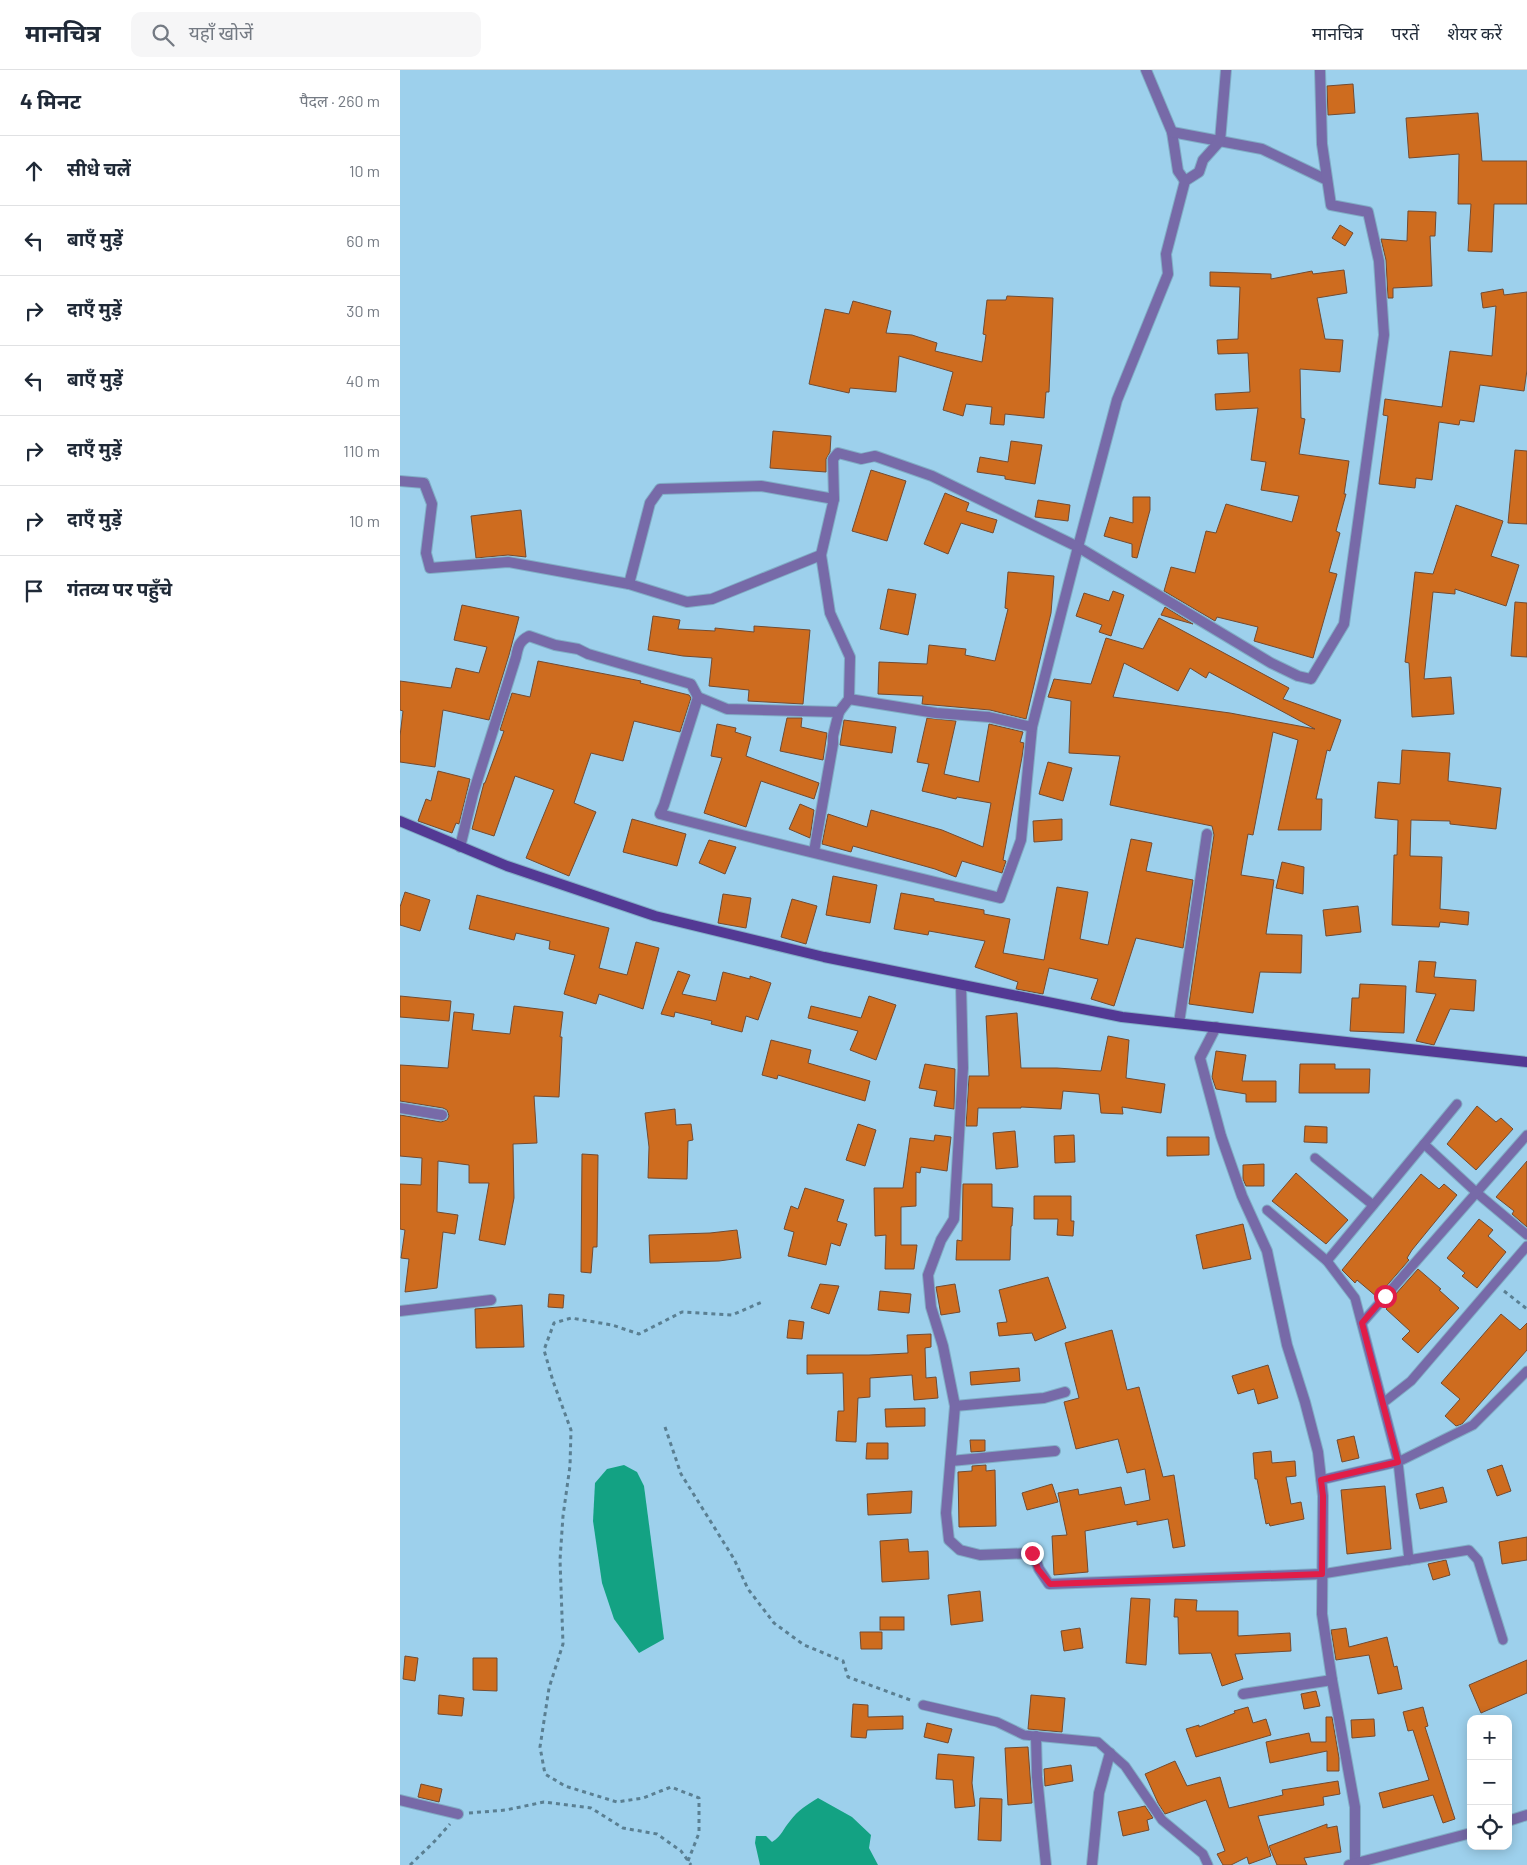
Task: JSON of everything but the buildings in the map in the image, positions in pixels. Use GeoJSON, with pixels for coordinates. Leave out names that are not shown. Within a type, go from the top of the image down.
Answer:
{"type":"FeatureCollection","features":[{"type":"Feature","properties":{"kind":"street"},"geometry":{"type":"LineString","coordinates":[[1146,70],[1172,132],[1178,171],[1185,181]]}},
{"type":"Feature","properties":{"kind":"street"},"geometry":{"type":"LineString","coordinates":[[698,697],[660,814],[768,843],[814,852],[1000,898],[1021,840],[1032,727],[1117,400],[1168,274],[1166,254],[1185,181],[1199,172],[1203,160],[1220,141],[1226,70]]}},
{"type":"Feature","properties":{"kind":"street"},"geometry":{"type":"LineString","coordinates":[[814,852],[833,736],[839,712],[849,699],[850,657],[830,613],[820,555],[834,500],[834,459],[838,453],[861,459],[875,456],[932,476],[1078,547],[1271,663],[1298,676],[1311,679],[1344,624],[1384,335],[1379,261],[1368,212],[1331,205],[1322,144],[1320,70]]}},
{"type":"Feature","properties":{"kind":"street"},"geometry":{"type":"LineString","coordinates":[[1172,132],[1262,149],[1327,180]]}},
{"type":"Feature","properties":{"kind":"street"},"geometry":{"type":"LineString","coordinates":[[400,481],[424,483],[432,504],[426,552],[430,568],[508,562],[629,584],[687,602],[712,599],[820,555]]}},
{"type":"Feature","properties":{"kind":"street"},"geometry":{"type":"LineString","coordinates":[[629,584],[650,503],[660,489],[761,486],[834,500]]}},
{"type":"Feature","properties":{"kind":"street"},"geometry":{"type":"LineString","coordinates":[[460,846],[473,794],[514,664],[518,645],[529,636],[691,684],[698,697],[727,709],[839,712]]}},
{"type":"Feature","properties":{"kind":"street"},"geometry":{"type":"LineString","coordinates":[[849,699],[936,713],[989,717],[1032,727]]}},
{"type":"Feature","properties":{"kind":"street"},"geometry":{"type":"LineString","coordinates":[[400,821],[507,866],[655,916],[824,957],[1122,1017],[1527,1062]]}},
{"type":"Feature","properties":{"kind":"street"},"geometry":{"type":"LineString","coordinates":[[1179,1023],[1207,834]]}},
{"type":"Feature","properties":{"kind":"street"},"geometry":{"type":"LineString","coordinates":[[961,985],[963,1068],[954,1220],[941,1240],[928,1275],[932,1306],[943,1346],[955,1406],[946,1513],[948,1540],[960,1550],[980,1555],[1032,1553],[1038,1569],[1050,1584],[1322,1574]]}},
{"type":"Feature","properties":{"kind":"street"},"geometry":{"type":"LineString","coordinates":[[1216,1027],[1200,1058],[1221,1136],[1242,1196],[1267,1251],[1287,1345],[1306,1402],[1318,1452],[1323,1496],[1322,1614],[1332,1680],[1356,1807],[1353,1865],[1467,1834]]}},
{"type":"Feature","properties":{"kind":"street"},"geometry":{"type":"LineString","coordinates":[[400,1108],[442,1115]]}},
{"type":"Feature","properties":{"kind":"street"},"geometry":{"type":"LineString","coordinates":[[400,1311],[491,1300]]}},
{"type":"Feature","properties":{"kind":"street"},"geometry":{"type":"LineString","coordinates":[[955,1406],[1044,1398],[1065,1392]]}},
{"type":"Feature","properties":{"kind":"street"},"geometry":{"type":"LineString","coordinates":[[951,1461],[1054,1451]]}},
{"type":"Feature","properties":{"kind":"street"},"geometry":{"type":"LineString","coordinates":[[1243,1694],[1332,1680]]}},
{"type":"Feature","properties":{"kind":"street"},"geometry":{"type":"LineString","coordinates":[[1036,1736],[1037,1777],[1046,1865]]}},
{"type":"Feature","properties":{"kind":"street"},"geometry":{"type":"LineString","coordinates":[[1092,1865],[1099,1793],[1110,1753]]}},
{"type":"Feature","properties":{"kind":"street"},"geometry":{"type":"LineString","coordinates":[[400,1800],[458,1814]]}},
{"type":"Feature","properties":{"kind":"street"},"geometry":{"type":"LineString","coordinates":[[1512,1820],[1527,1815]]}},
{"type":"Feature","properties":{"kind":"lane"},"geometry":{"type":"LineString","coordinates":[[1327,1261],[1457,1104]]}},
{"type":"Feature","properties":{"kind":"lane"},"geometry":{"type":"LineString","coordinates":[[1362,1323],[1527,1135]]}},
{"type":"Feature","properties":{"kind":"lane"},"geometry":{"type":"LineString","coordinates":[[1424,1144],[1476,1193],[1527,1235]]}},
{"type":"Feature","properties":{"kind":"lane"},"geometry":{"type":"LineString","coordinates":[[1315,1158],[1373,1205]]}},
{"type":"Feature","properties":{"kind":"lane"},"geometry":{"type":"LineString","coordinates":[[1267,1210],[1327,1261],[1355,1298],[1398,1462],[1409,1560]]}},
{"type":"Feature","properties":{"kind":"lane"},"geometry":{"type":"LineString","coordinates":[[1383,1403],[1411,1381],[1527,1246]]}},
{"type":"Feature","properties":{"kind":"lane"},"geometry":{"type":"LineString","coordinates":[[1321,1480],[1398,1462],[1473,1425],[1527,1371]]}},
{"type":"Feature","properties":{"kind":"lane"},"geometry":{"type":"LineString","coordinates":[[1322,1574],[1469,1550],[1478,1560],[1503,1640]]}},
{"type":"Feature","properties":{"kind":"lane"},"geometry":{"type":"LineString","coordinates":[[923,1705],[997,1722],[1024,1735],[1098,1742],[1125,1766],[1162,1820],[1203,1854],[1208,1865]]}},
{"type":"Feature","properties":{"kind":"path"},"geometry":{"type":"LineString","coordinates":[[1495,1284],[1527,1309]]}},
{"type":"Feature","properties":{"kind":"path"},"geometry":{"type":"LineString","coordinates":[[688,1861],[699,1833],[698,1798],[671,1787],[643,1798],[617,1802],[565,1786],[544,1774],[540,1747],[549,1688],[563,1644],[560,1560],[562,1516],[570,1466],[571,1430],[544,1350],[554,1323],[571,1318],[612,1325],[639,1334],[682,1312],[732,1315],[762,1302]]}},
{"type":"Feature","properties":{"kind":"path"},"geometry":{"type":"LineString","coordinates":[[665,1427],[681,1474],[734,1560],[748,1589],[774,1623],[804,1645],[843,1661],[848,1676],[923,1705]]}},
{"type":"Feature","properties":{"kind":"path"},"geometry":{"type":"LineString","coordinates":[[410,1865],[433,1843],[458,1814],[506,1810],[544,1802],[591,1808],[623,1828],[657,1834],[681,1851],[691,1865]]}},
{"type":"Feature","properties":{"kind":"shaded area"},"geometry":{"type":"Polygon","coordinates":[[[624,1465],[637,1472],[644,1486],[664,1639],[639,1653],[614,1619],[602,1583],[593,1521],[595,1483],[607,1469],[624,1465]]]}},
{"type":"Feature","properties":{"kind":"shaded area"},"geometry":{"type":"Polygon","coordinates":[[[818,1798],[852,1817],[871,1835],[869,1848],[878,1865],[760,1865],[755,1843],[756,1836],[766,1836],[772,1842],[780,1835],[796,1814],[818,1798]]]}},
{"type":"Feature","properties":{"kind":"route"},"geometry":{"type":"LineString","coordinates":[[1032,1553],[1038,1569],[1050,1584],[1322,1574],[1323,1496],[1321,1480],[1398,1462],[1362,1323],[1385,1296]]}}]}
